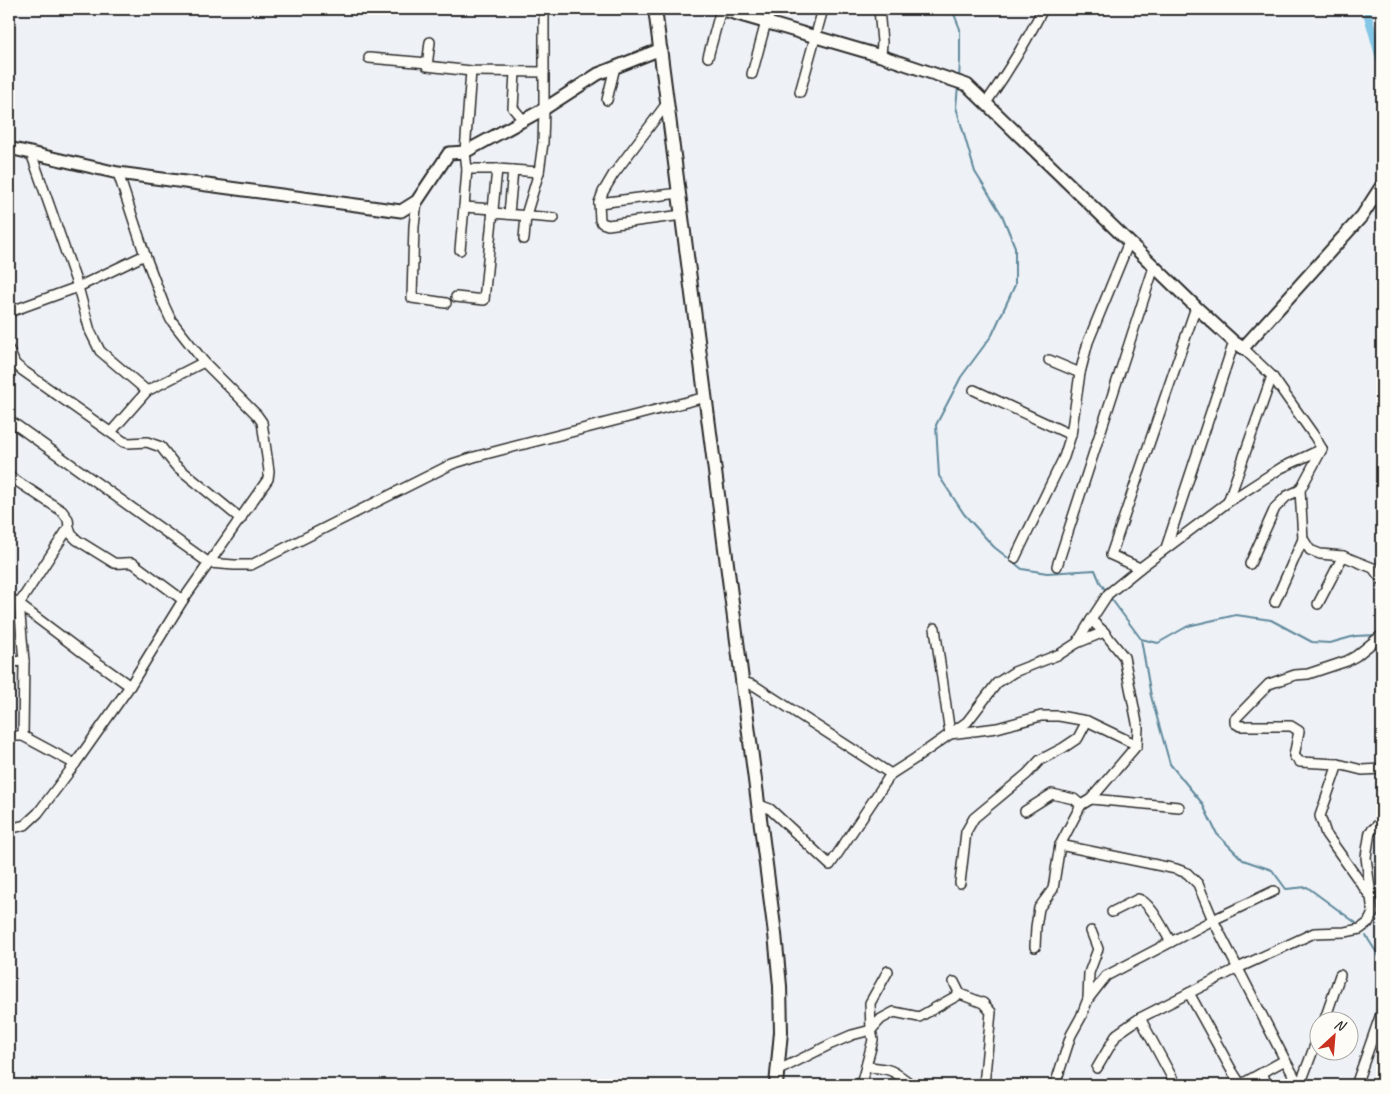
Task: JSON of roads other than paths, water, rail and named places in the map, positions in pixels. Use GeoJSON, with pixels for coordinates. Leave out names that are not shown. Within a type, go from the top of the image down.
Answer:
{"type":"FeatureCollection","features":[{"type":"Feature","properties":{"kind":"main road"},"geometry":{"type":"LineString","coordinates":[[655,9],[780,986],[781,1032],[776,1085]]}},
{"type":"Feature","properties":{"kind":"street"},"geometry":{"type":"LineString","coordinates":[[524,239],[526,216],[539,172],[543,143],[544,9]]}},
{"type":"Feature","properties":{"kind":"street"},"geometry":{"type":"LineString","coordinates":[[708,57],[722,9],[881,56],[967,85],[1154,267],[1272,376],[1322,449]]}},
{"type":"Feature","properties":{"kind":"street"},"geometry":{"type":"LineString","coordinates":[[752,74],[766,22],[772,9]]}},
{"type":"Feature","properties":{"kind":"street"},"geometry":{"type":"LineString","coordinates":[[800,92],[823,9]]}},
{"type":"Feature","properties":{"kind":"street"},"geometry":{"type":"LineString","coordinates":[[879,9],[882,42],[881,56]]}},
{"type":"Feature","properties":{"kind":"street"},"geometry":{"type":"LineString","coordinates":[[986,103],[1005,76],[1043,9]]}},
{"type":"Feature","properties":{"kind":"street"},"geometry":{"type":"LineString","coordinates":[[430,42],[427,66],[471,71],[544,72]]}},
{"type":"Feature","properties":{"kind":"street"},"geometry":{"type":"LineString","coordinates":[[446,304],[412,298],[414,226],[417,201],[449,153],[465,152],[524,121],[598,74],[661,49]]}},
{"type":"Feature","properties":{"kind":"street"},"geometry":{"type":"LineString","coordinates":[[369,58],[428,63]]}},
{"type":"Feature","properties":{"kind":"street"},"geometry":{"type":"LineString","coordinates":[[607,100],[615,67]]}},
{"type":"Feature","properties":{"kind":"street"},"geometry":{"type":"LineString","coordinates":[[460,250],[467,169],[465,152],[471,71]]}},
{"type":"Feature","properties":{"kind":"street"},"geometry":{"type":"LineString","coordinates":[[515,72],[513,108],[524,121]]}},
{"type":"Feature","properties":{"kind":"street"},"geometry":{"type":"LineString","coordinates":[[668,102],[613,175],[603,192],[599,203],[600,220],[608,225],[682,216]]}},
{"type":"Feature","properties":{"kind":"street"},"geometry":{"type":"LineString","coordinates":[[9,148],[118,174],[401,210],[417,201]]}},
{"type":"Feature","properties":{"kind":"street"},"geometry":{"type":"LineString","coordinates":[[32,153],[78,287],[90,331],[100,351],[147,391]]}},
{"type":"Feature","properties":{"kind":"street"},"geometry":{"type":"LineString","coordinates":[[467,169],[539,172]]}},
{"type":"Feature","properties":{"kind":"street"},"geometry":{"type":"LineString","coordinates":[[456,297],[484,300],[497,169]]}},
{"type":"Feature","properties":{"kind":"street"},"geometry":{"type":"LineString","coordinates":[[509,214],[513,170]]}},
{"type":"Feature","properties":{"kind":"street"},"geometry":{"type":"LineString","coordinates":[[9,829],[25,825],[38,813],[75,764],[130,686],[183,600],[268,479],[269,471],[263,426],[257,415],[204,362],[171,320],[145,255],[118,174]]}},
{"type":"Feature","properties":{"kind":"street"},"geometry":{"type":"LineString","coordinates":[[1166,548],[1238,345],[1362,216],[1382,185]]}},
{"type":"Feature","properties":{"kind":"street"},"geometry":{"type":"LineString","coordinates":[[599,203],[679,193]]}},
{"type":"Feature","properties":{"kind":"street"},"geometry":{"type":"LineString","coordinates":[[464,207],[554,218]]}},
{"type":"Feature","properties":{"kind":"street"},"geometry":{"type":"LineString","coordinates":[[1015,558],[1064,457],[1071,435],[1080,373],[1088,342],[1128,242]]}},
{"type":"Feature","properties":{"kind":"street"},"geometry":{"type":"LineString","coordinates":[[9,310],[78,287],[145,255]]}},
{"type":"Feature","properties":{"kind":"street"},"geometry":{"type":"LineString","coordinates":[[1057,566],[1154,267]]}},
{"type":"Feature","properties":{"kind":"street"},"geometry":{"type":"LineString","coordinates":[[1140,568],[1112,555],[1196,307]]}},
{"type":"Feature","properties":{"kind":"street"},"geometry":{"type":"LineString","coordinates":[[9,350],[15,364],[22,370],[124,442],[147,442],[161,447],[175,464],[241,519]]}},
{"type":"Feature","properties":{"kind":"street"},"geometry":{"type":"LineString","coordinates":[[1049,360],[1080,373]]}},
{"type":"Feature","properties":{"kind":"street"},"geometry":{"type":"LineString","coordinates":[[111,432],[147,391],[204,362]]}},
{"type":"Feature","properties":{"kind":"street"},"geometry":{"type":"LineString","coordinates":[[1228,502],[1272,376]]}},
{"type":"Feature","properties":{"kind":"street"},"geometry":{"type":"LineString","coordinates":[[974,390],[1071,435]]}},
{"type":"Feature","properties":{"kind":"street"},"geometry":{"type":"LineString","coordinates":[[9,420],[209,563],[251,565],[452,464],[706,397]]}},
{"type":"Feature","properties":{"kind":"street"},"geometry":{"type":"LineString","coordinates":[[1275,602],[1303,539],[1300,490],[1322,449]]}},
{"type":"Feature","properties":{"kind":"street"},"geometry":{"type":"LineString","coordinates":[[1076,643],[1108,594],[1140,568],[1228,502],[1281,468],[1322,449]]}},
{"type":"Feature","properties":{"kind":"street"},"geometry":{"type":"LineString","coordinates":[[9,476],[62,511],[68,519],[68,532],[19,604],[24,661],[23,736]]}},
{"type":"Feature","properties":{"kind":"street"},"geometry":{"type":"LineString","coordinates":[[1250,564],[1275,508],[1287,496],[1300,490]]}},
{"type":"Feature","properties":{"kind":"street"},"geometry":{"type":"LineString","coordinates":[[68,532],[77,540],[114,563],[133,563],[183,600]]}},
{"type":"Feature","properties":{"kind":"street"},"geometry":{"type":"LineString","coordinates":[[1303,539],[1310,550],[1320,554],[1343,556],[1373,568],[1382,580]]}},
{"type":"Feature","properties":{"kind":"street"},"geometry":{"type":"LineString","coordinates":[[1318,604],[1343,556]]}},
{"type":"Feature","properties":{"kind":"street"},"geometry":{"type":"LineString","coordinates":[[9,597],[130,686]]}},
{"type":"Feature","properties":{"kind":"street"},"geometry":{"type":"LineString","coordinates":[[1035,947],[1039,908],[1053,889],[1060,845],[1080,805],[1091,799],[1137,745],[1138,728],[1124,657],[1104,632],[1091,620]]}},
{"type":"Feature","properties":{"kind":"street"},"geometry":{"type":"LineString","coordinates":[[935,628],[950,734]]}},
{"type":"Feature","properties":{"kind":"street"},"geometry":{"type":"LineString","coordinates":[[757,804],[770,809],[830,865],[891,774],[967,722],[998,684],[1014,672],[1060,654],[1076,643],[1104,632]]}},
{"type":"Feature","properties":{"kind":"street"},"geometry":{"type":"LineString","coordinates":[[1382,635],[1347,661],[1269,684],[1235,719],[1236,723],[1240,726],[1291,726],[1298,731],[1294,756],[1300,762],[1338,764],[1362,770],[1382,769]]}},
{"type":"Feature","properties":{"kind":"street"},"geometry":{"type":"LineString","coordinates":[[9,662],[24,661]]}},
{"type":"Feature","properties":{"kind":"street"},"geometry":{"type":"LineString","coordinates":[[741,681],[755,686],[891,774]]}},
{"type":"Feature","properties":{"kind":"street"},"geometry":{"type":"LineString","coordinates":[[950,734],[997,728],[1041,716],[1059,716],[1087,721],[1137,745]]}},
{"type":"Feature","properties":{"kind":"street"},"geometry":{"type":"LineString","coordinates":[[960,883],[966,832],[974,818],[1027,774],[1040,760],[1078,738],[1087,721]]}},
{"type":"Feature","properties":{"kind":"street"},"geometry":{"type":"LineString","coordinates":[[9,736],[23,736],[75,764]]}},
{"type":"Feature","properties":{"kind":"street"},"geometry":{"type":"LineString","coordinates":[[1338,764],[1320,816],[1326,834],[1372,898]]}},
{"type":"Feature","properties":{"kind":"street"},"geometry":{"type":"LineString","coordinates":[[1025,811],[1052,794],[1074,799],[1080,805]]}},
{"type":"Feature","properties":{"kind":"street"},"geometry":{"type":"LineString","coordinates":[[1091,799],[1179,807]]}},
{"type":"Feature","properties":{"kind":"street"},"geometry":{"type":"LineString","coordinates":[[1097,1068],[1117,1034],[1140,1018],[1238,968],[1314,933],[1345,932],[1360,929],[1368,923],[1372,912],[1372,898],[1366,857],[1370,832],[1382,821]]}},
{"type":"Feature","properties":{"kind":"street"},"geometry":{"type":"LineString","coordinates":[[1060,845],[1187,873],[1198,884],[1214,920],[1297,1084]]}},
{"type":"Feature","properties":{"kind":"street"},"geometry":{"type":"LineString","coordinates":[[1056,1085],[1071,1035],[1088,999],[1106,976],[1214,920],[1274,892]]}},
{"type":"Feature","properties":{"kind":"street"},"geometry":{"type":"LineString","coordinates":[[1112,912],[1138,899],[1142,900],[1148,905],[1171,942]]}},
{"type":"Feature","properties":{"kind":"street"},"geometry":{"type":"LineString","coordinates":[[1088,999],[1089,973],[1098,949],[1091,931]]}},
{"type":"Feature","properties":{"kind":"street"},"geometry":{"type":"LineString","coordinates":[[861,1085],[873,1040],[870,1003],[888,972]]}},
{"type":"Feature","properties":{"kind":"street"},"geometry":{"type":"LineString","coordinates":[[1327,1012],[1340,975]]}},
{"type":"Feature","properties":{"kind":"street"},"geometry":{"type":"LineString","coordinates":[[954,982],[960,994],[983,1003],[990,1012],[984,1085]]}},
{"type":"Feature","properties":{"kind":"street"},"geometry":{"type":"LineString","coordinates":[[1189,993],[1241,1085],[1285,1060]]}},
{"type":"Feature","properties":{"kind":"street"},"geometry":{"type":"LineString","coordinates":[[778,1071],[831,1044],[852,1035],[871,1030],[882,1019],[894,1012],[919,1017],[960,994]]}},
{"type":"Feature","properties":{"kind":"street"},"geometry":{"type":"LineString","coordinates":[[1356,1085],[1382,1011]]}},
{"type":"Feature","properties":{"kind":"street"},"geometry":{"type":"LineString","coordinates":[[1140,1018],[1176,1085]]}},
{"type":"Feature","properties":{"kind":"street"},"geometry":{"type":"LineString","coordinates":[[1297,1084],[1308,1059]]}},
{"type":"Feature","properties":{"kind":"street"},"geometry":{"type":"LineString","coordinates":[[866,1067],[883,1068],[896,1072],[912,1085]]}},
{"type":"Feature","properties":{"kind":"street"},"geometry":{"type":"LineString","coordinates":[[1263,1073],[1266,1085]]}},
{"type":"Feature","properties":{"kind":"waterway"},"geometry":{"type":"LineString","coordinates":[[952,9],[960,29],[959,79]]}},
{"type":"Feature","properties":{"kind":"waterway"},"geometry":{"type":"LineString","coordinates":[[1366,9],[1382,66]]}},
{"type":"Feature","properties":{"kind":"waterway"},"geometry":{"type":"LineString","coordinates":[[958,86],[956,107],[975,172],[1002,215],[1015,247],[1015,285],[992,335],[961,377],[936,425],[939,476],[964,514],[994,547],[1022,569],[1047,573],[1095,570],[1106,591]]}},
{"type":"Feature","properties":{"kind":"waterway"},"geometry":{"type":"LineString","coordinates":[[1110,597],[1141,639],[1151,696],[1170,764],[1202,803],[1217,834],[1243,860],[1272,870],[1286,889],[1307,887],[1356,923]]}},
{"type":"Feature","properties":{"kind":"waterway"},"geometry":{"type":"LineString","coordinates":[[1141,639],[1158,643],[1188,626],[1236,615],[1271,620],[1312,642],[1330,643],[1355,636],[1378,635]]}},
{"type":"Feature","properties":{"kind":"waterway"},"geometry":{"type":"LineString","coordinates":[[1366,936],[1382,961]]}}]}
